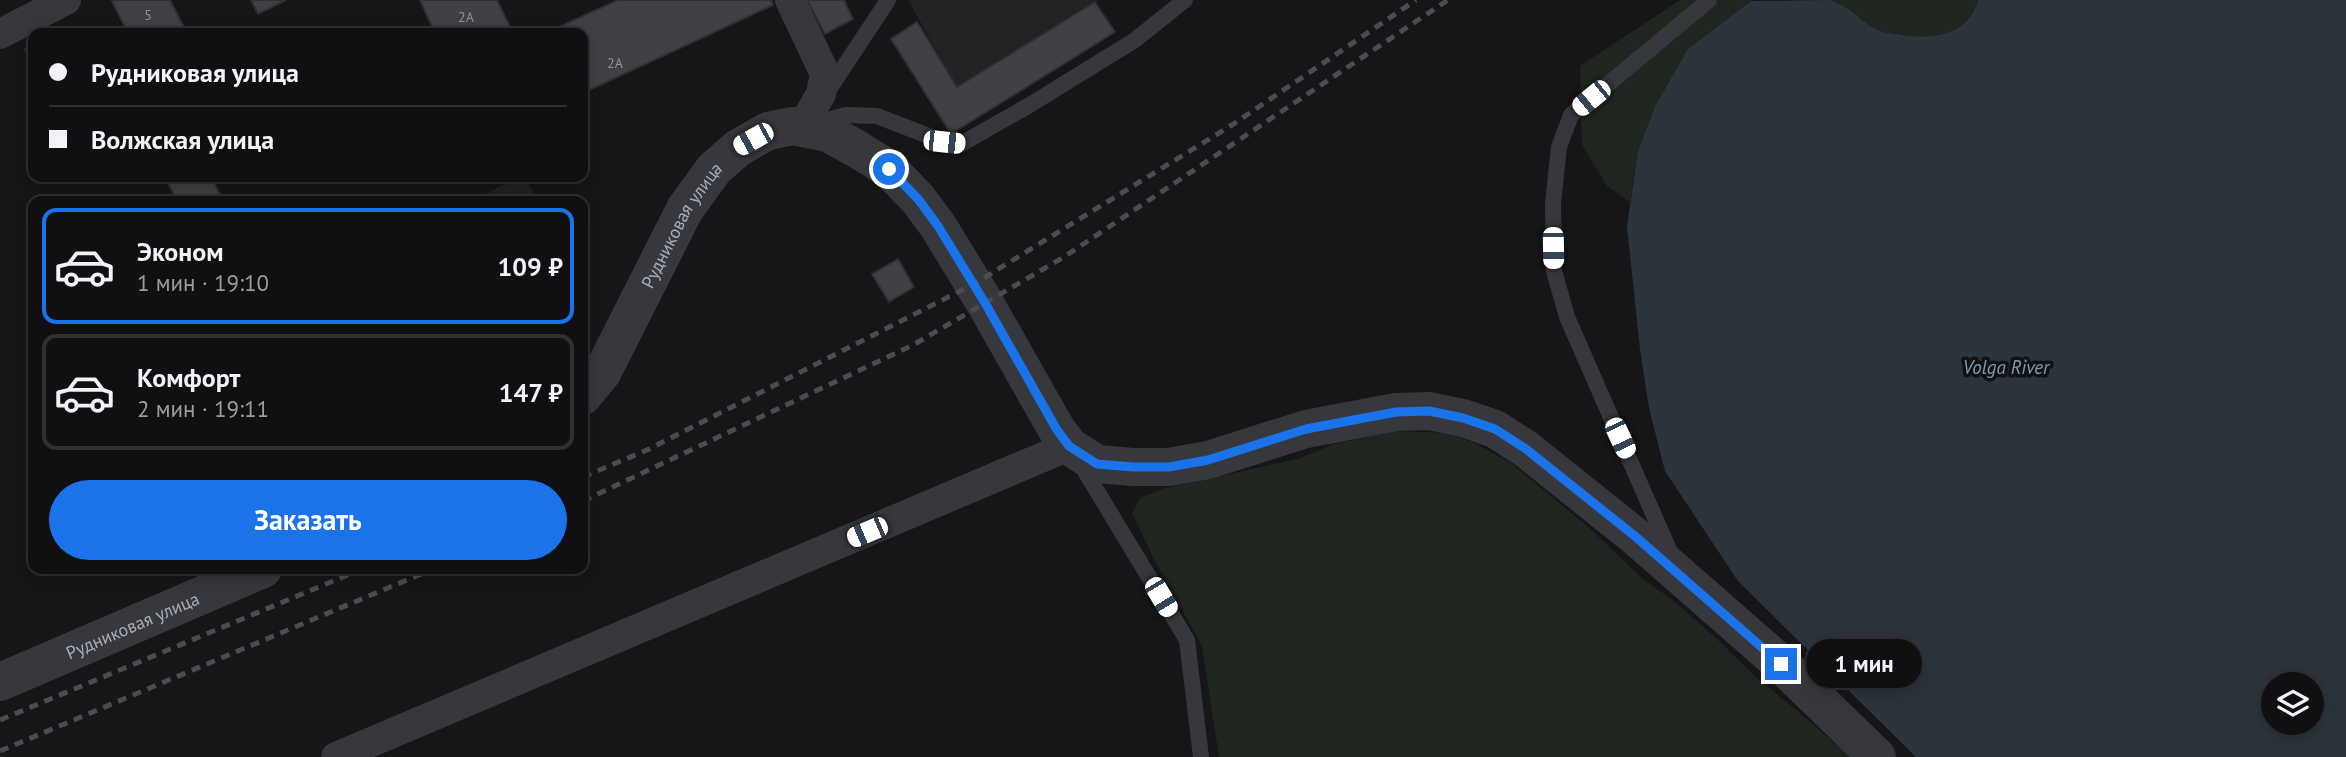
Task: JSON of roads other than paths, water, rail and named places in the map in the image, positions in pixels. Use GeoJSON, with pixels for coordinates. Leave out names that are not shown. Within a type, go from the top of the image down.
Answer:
{"type":"FeatureCollection","features":[{"type":"Feature","properties":{"kind":"street"},"geometry":{"type":"LineString","coordinates":[[0,34],[66,0]]}},
{"type":"Feature","properties":{"kind":"street"},"geometry":{"type":"LineString","coordinates":[[790,0],[825,74],[821,94],[802,127]]}},
{"type":"Feature","properties":{"kind":"street","name":"Рудниковая улица"},"geometry":{"type":"LineString","coordinates":[[588,390],[602,373],[685,209],[714,169],[737,148],[768,131],[802,127],[828,133],[889,169],[918,199],[974,284],[1057,430],[1069,446]]}},
{"type":"Feature","properties":{"kind":"street"},"geometry":{"type":"LineString","coordinates":[[336,757],[1069,446],[1097,464],[1169,467],[1208,460],[1306,429],[1396,412],[1429,411],[1463,418],[1495,429],[1526,449],[1678,574],[1781,664],[1877,757]]}},
{"type":"Feature","properties":{"kind":"street","name":"Рудниковая улица"},"geometry":{"type":"LineString","coordinates":[[0,682],[251,574]]}},
{"type":"Feature","properties":{"kind":"lane"},"geometry":{"type":"LineString","coordinates":[[802,127],[888,0]]}},
{"type":"Feature","properties":{"kind":"lane"},"geometry":{"type":"LineString","coordinates":[[802,127],[846,115],[877,116],[944,142],[961,144],[1135,40],[1185,0]]}},
{"type":"Feature","properties":{"kind":"lane"},"geometry":{"type":"LineString","coordinates":[[1678,574],[1653,510],[1567,317],[1554,271],[1553,203],[1559,147],[1571,115],[1709,0]]}},
{"type":"Feature","properties":{"kind":"lane"},"geometry":{"type":"LineString","coordinates":[[1069,446],[1187,639],[1201,757]]}},
{"type":"Feature","properties":{"kind":"water","name":"Volga River"},"geometry":{"type":"Polygon","coordinates":[[[1830,0],[1878,30],[1909,36],[1934,36],[1957,29],[1966,22],[1978,0],[2346,0],[2346,757],[1916,757],[1738,581],[1665,471],[1649,408],[1627,226],[1638,151],[1655,106],[1688,49],[1751,1],[1830,0]]]}},
{"type":"Feature","properties":{"kind":"railway"},"geometry":{"type":"LineString","coordinates":[[588,475],[647,450],[974,284],[1232,125],[1416,0]]}},
{"type":"Feature","properties":{"kind":"railway"},"geometry":{"type":"LineString","coordinates":[[588,499],[913,345],[1064,257],[1448,0]]}},
{"type":"Feature","properties":{"kind":"railway"},"geometry":{"type":"LineString","coordinates":[[0,720],[350,574]]}},
{"type":"Feature","properties":{"kind":"railway"},"geometry":{"type":"LineString","coordinates":[[0,751],[421,574]]}}]}
